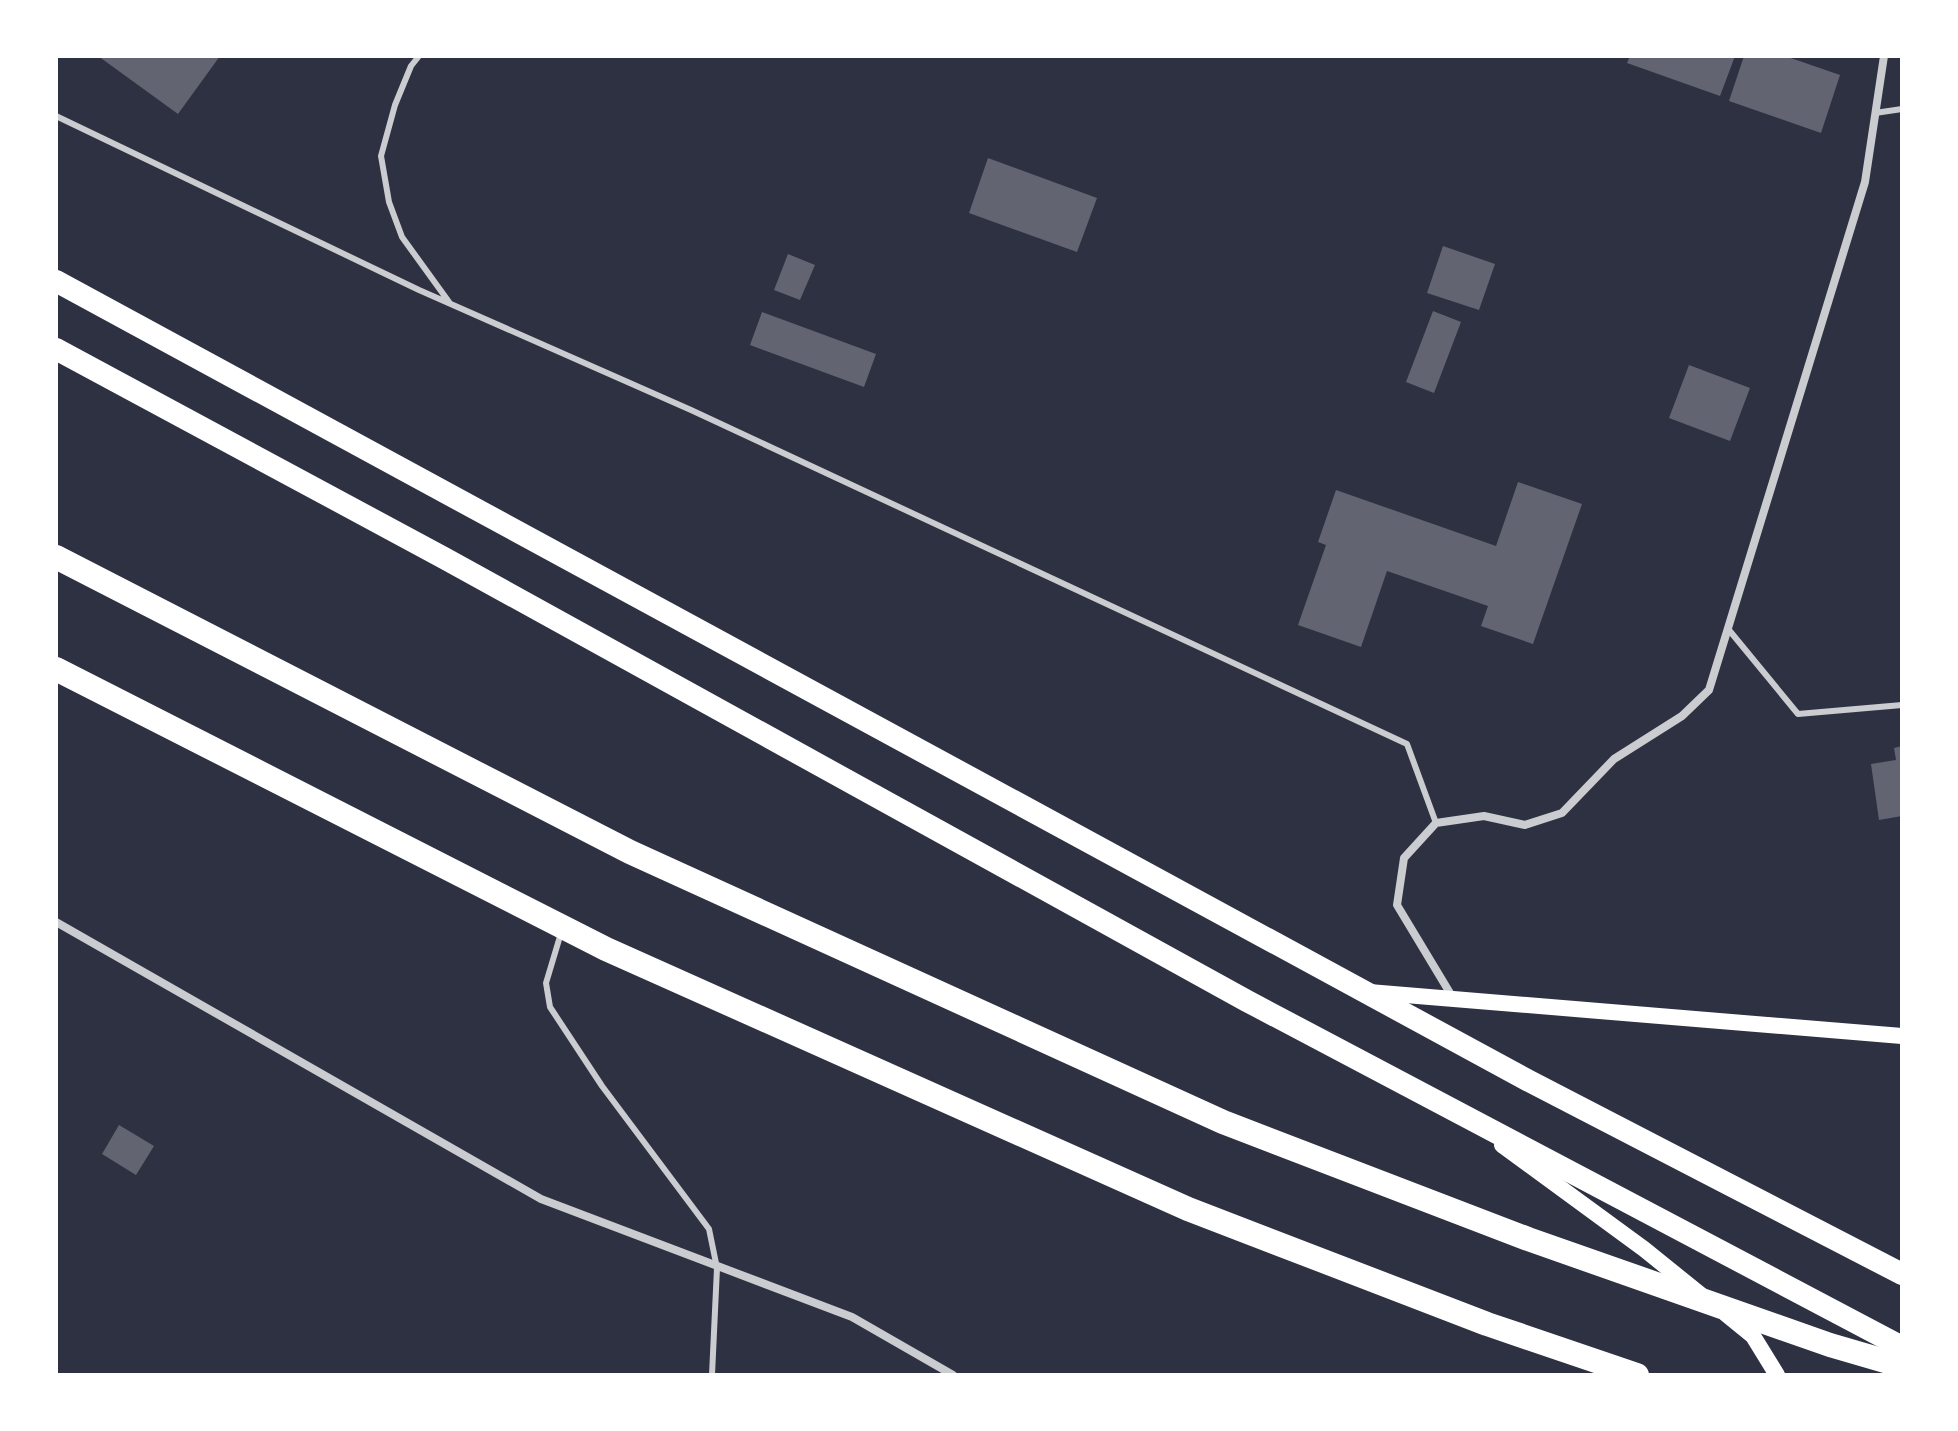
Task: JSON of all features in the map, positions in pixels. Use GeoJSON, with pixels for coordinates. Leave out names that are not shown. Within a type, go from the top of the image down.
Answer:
{"type":"FeatureCollection","features":[{"type":"Feature","properties":{"kind":"highway"},"geometry":{"type":"LineString","coordinates":[[56,281],[1529,1081],[1902,1274]]}},
{"type":"Feature","properties":{"kind":"highway"},"geometry":{"type":"LineString","coordinates":[[56,349],[471,573],[1247,1001],[1902,1347]]}},
{"type":"Feature","properties":{"kind":"highway"},"geometry":{"type":"LineString","coordinates":[[56,557],[630,852],[1223,1122],[1528,1239],[1830,1345],[1902,1366]]}},
{"type":"Feature","properties":{"kind":"highway"},"geometry":{"type":"LineString","coordinates":[[56,669],[620,955],[1188,1209],[1487,1324],[1637,1375]]}},
{"type":"Feature","properties":{"kind":"main road"},"geometry":{"type":"LineString","coordinates":[[1364,992],[1902,1036]]}},
{"type":"Feature","properties":{"kind":"main road"},"geometry":{"type":"LineString","coordinates":[[1456,1111],[1644,1249],[1753,1336],[1777,1375]]}},
{"type":"Feature","properties":{"kind":"street"},"geometry":{"type":"LineString","coordinates":[[1454,999],[1397,905],[1404,858],[1436,823],[1484,816],[1525,825],[1562,813],[1614,759],[1682,716],[1709,690],[1865,182],[1884,56]]}},
{"type":"Feature","properties":{"kind":"street"},"geometry":{"type":"LineString","coordinates":[[56,922],[541,1199],[852,1317],[953,1375]]}},
{"type":"Feature","properties":{"kind":"lane"},"geometry":{"type":"LineString","coordinates":[[419,56],[411,66],[395,105],[381,156],[389,202],[402,237],[450,304]]}},
{"type":"Feature","properties":{"kind":"lane"},"geometry":{"type":"LineString","coordinates":[[1875,113],[1902,109]]}},
{"type":"Feature","properties":{"kind":"lane"},"geometry":{"type":"LineString","coordinates":[[56,116],[450,304],[691,410],[1407,744],[1436,823]]}},
{"type":"Feature","properties":{"kind":"lane"},"geometry":{"type":"LineString","coordinates":[[1729,630],[1798,714],[1902,705]]}},
{"type":"Feature","properties":{"kind":"lane"},"geometry":{"type":"LineString","coordinates":[[563,927],[546,983],[550,1007],[602,1086],[709,1229],[717,1268],[712,1375]]}},
{"type":"Feature","properties":{"kind":"building"},"geometry":{"type":"Polygon","coordinates":[[[98,56],[220,56],[178,114],[98,56]]]}},
{"type":"Feature","properties":{"kind":"building"},"geometry":{"type":"Polygon","coordinates":[[[1630,56],[1735,56],[1720,96],[1627,63],[1630,56]]]}},
{"type":"Feature","properties":{"kind":"building"},"geometry":{"type":"Polygon","coordinates":[[[1744,56],[1785,56],[1840,75],[1821,133],[1729,101],[1744,56]]]}},
{"type":"Feature","properties":{"kind":"building"},"geometry":{"type":"Polygon","coordinates":[[[988,158],[1097,198],[1077,252],[969,213],[988,158]]]}},
{"type":"Feature","properties":{"kind":"building"},"geometry":{"type":"Polygon","coordinates":[[[1443,246],[1495,264],[1479,310],[1427,293],[1443,246]]]}},
{"type":"Feature","properties":{"kind":"building"},"geometry":{"type":"Polygon","coordinates":[[[788,254],[815,265],[800,300],[774,290],[788,254]]]}},
{"type":"Feature","properties":{"kind":"building"},"geometry":{"type":"Polygon","coordinates":[[[1433,311],[1461,322],[1434,393],[1406,382],[1433,311]]]}},
{"type":"Feature","properties":{"kind":"building"},"geometry":{"type":"Polygon","coordinates":[[[762,312],[876,354],[864,387],[750,345],[762,312]]]}},
{"type":"Feature","properties":{"kind":"building"},"geometry":{"type":"Polygon","coordinates":[[[1689,365],[1750,388],[1730,441],[1669,418],[1689,365]]]}},
{"type":"Feature","properties":{"kind":"building"},"geometry":{"type":"Polygon","coordinates":[[[1518,482],[1582,504],[1533,644],[1481,626],[1488,606],[1387,571],[1361,647],[1298,625],[1326,545],[1318,542],[1336,490],[1496,546],[1518,482]]]}},
{"type":"Feature","properties":{"kind":"building"},"geometry":{"type":"Polygon","coordinates":[[[1902,746],[1902,816],[1879,820],[1871,764],[1896,760],[1894,748],[1902,746]]]}},
{"type":"Feature","properties":{"kind":"building"},"geometry":{"type":"Polygon","coordinates":[[[119,1125],[154,1146],[136,1175],[102,1154],[119,1125]]]}}]}
